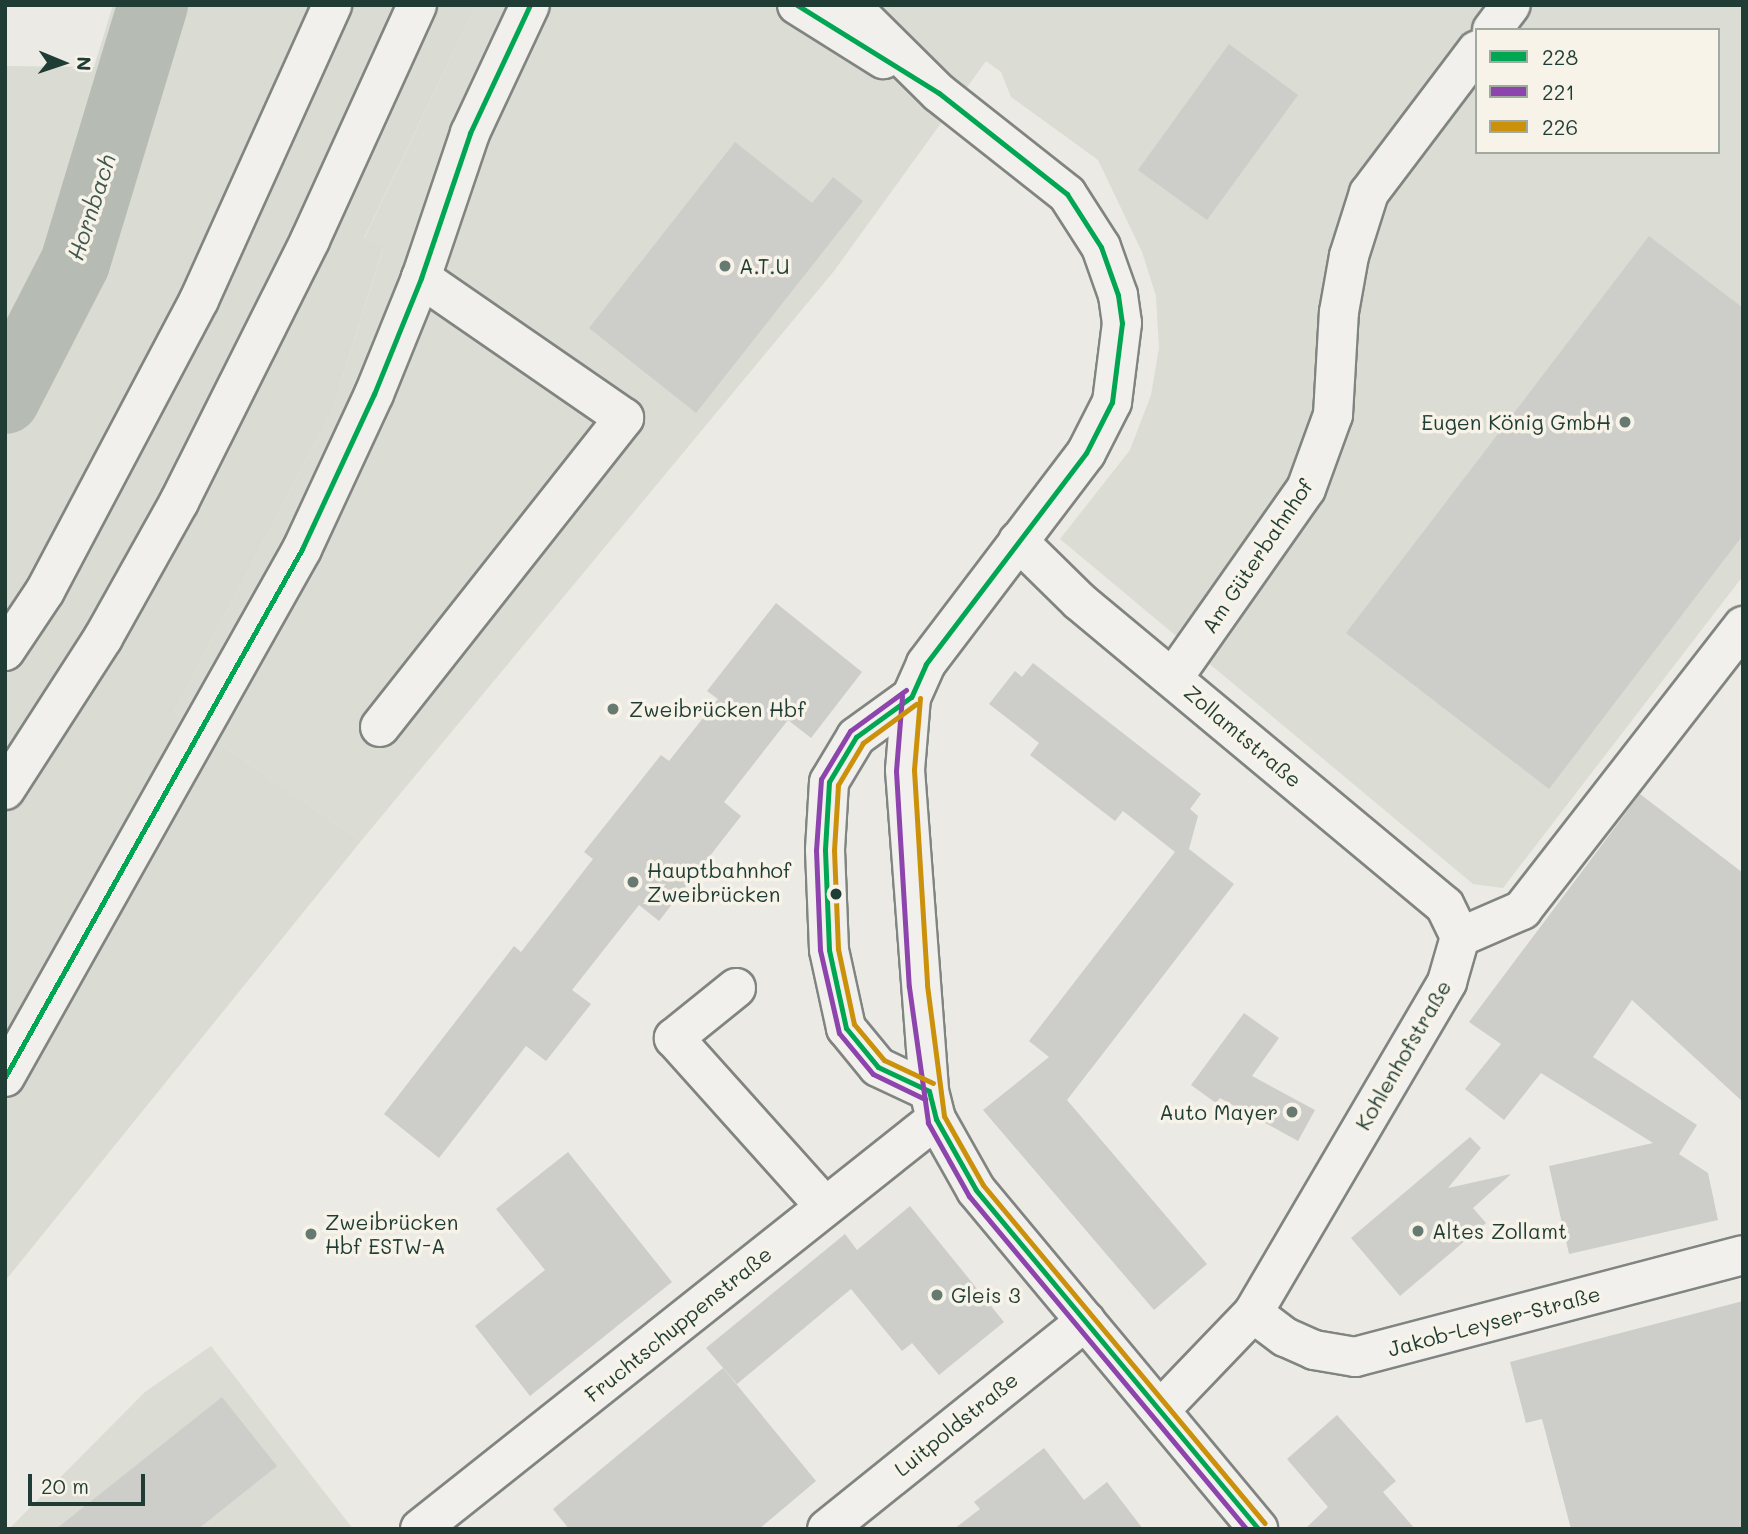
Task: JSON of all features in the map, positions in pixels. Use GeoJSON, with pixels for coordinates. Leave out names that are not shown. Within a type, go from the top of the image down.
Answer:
{"type":"FeatureCollection","features":[{"type":"Feature","properties":{"kind":"main road"},"geometry":{"type":"LineString","coordinates":[[5,651],[45,591],[199,300],[332,5]]}},
{"type":"Feature","properties":{"kind":"main road"},"geometry":{"type":"LineString","coordinates":[[5,790],[103,638],[179,502],[310,240],[417,5]]}},
{"type":"Feature","properties":{"kind":"main road"},"geometry":{"type":"LineString","coordinates":[[5,1077],[302,549],[374,394],[421,278],[470,133],[530,5]]}},
{"type":"Feature","properties":{"kind":"main road"},"geometry":{"type":"LineString","coordinates":[[797,5],[939,93]]}},
{"type":"Feature","properties":{"kind":"main road"},"geometry":{"type":"LineString","coordinates":[[850,5],[939,93],[1067,194],[1101,247],[1118,295],[1121,345],[1112,402],[1086,453],[926,664],[911,697],[905,770],[933,1105],[976,1190],[1258,1529]]}},
{"type":"Feature","properties":{"kind":"main road"},"geometry":{"type":"LineString","coordinates":[[1494,28],[1511,5]]}},
{"type":"Feature","properties":{"kind":"main road","name":"Am Güterbahnhof"},"geometry":{"type":"LineString","coordinates":[[1173,678],[1306,489],[1333,415],[1339,312],[1349,256],[1369,193],[1475,53]]}},
{"type":"Feature","properties":{"kind":"main road"},"geometry":{"type":"LineString","coordinates":[[380,727],[624,418],[421,278]]}},
{"type":"Feature","properties":{"kind":"main road","name":"Zollamtstraße"},"geometry":{"type":"LineString","coordinates":[[1018,541],[1079,601],[1445,906],[1461,937]]}},
{"type":"Feature","properties":{"kind":"main road"},"geometry":{"type":"LineString","coordinates":[[1461,937],[1522,910],[1743,626]]}},
{"type":"Feature","properties":{"kind":"main road"},"geometry":{"type":"LineString","coordinates":[[911,697],[856,737],[829,782],[825,850],[829,938],[846,1028],[878,1067],[933,1105]]}},
{"type":"Feature","properties":{"kind":"main road","name":"Kohlenhofstraße"},"geometry":{"type":"LineString","coordinates":[[1160,1410],[1253,1313],[1447,982],[1461,937]]}},
{"type":"Feature","properties":{"kind":"main road"},"geometry":{"type":"LineString","coordinates":[[736,988],[674,1038],[825,1206]]}},
{"type":"Feature","properties":{"kind":"main road","name":"Fruchtschuppenstraße"},"geometry":{"type":"LineString","coordinates":[[420,1529],[825,1206],[933,1105]]}},
{"type":"Feature","properties":{"kind":"main road","name":"Jakob-Leyser-Straße"},"geometry":{"type":"LineString","coordinates":[[1253,1313],[1285,1337],[1314,1350],[1355,1357],[1743,1255]]}},
{"type":"Feature","properties":{"kind":"main road","name":"Luitpoldstraße"},"geometry":{"type":"LineString","coordinates":[[827,1529],[1086,1321]]}},
{"type":"Feature","properties":{"kind":"shaded area"},"geometry":{"type":"Polygon","coordinates":[[[113,5],[476,5],[364,238],[383,248],[332,411],[174,712],[361,841],[5,1281],[5,66],[94,67],[113,5]]]}},
{"type":"Feature","properties":{"kind":"shaded area"},"geometry":{"type":"Polygon","coordinates":[[[476,5],[1743,5],[1743,576],[1503,888],[1473,884],[1060,539],[1130,450],[1151,395],[1159,348],[1156,296],[1142,252],[1098,160],[1011,97],[1001,72],[986,61],[834,271],[361,841],[174,712],[332,411],[383,249],[364,239],[476,5]]]}},
{"type":"Feature","properties":{"kind":"shaded area"},"geometry":{"type":"Polygon","coordinates":[[[211,1346],[353,1529],[9,1529],[145,1392],[211,1346]]]}},
{"type":"Feature","properties":{"kind":"building"},"geometry":{"type":"Polygon","coordinates":[[[1229,44],[1298,95],[1207,220],[1138,170],[1229,44]]]}},
{"type":"Feature","properties":{"kind":"building","name":"A.T.U"},"geometry":{"type":"Polygon","coordinates":[[[735,142],[812,203],[833,177],[863,201],[696,413],[589,328],[735,142]]]}},
{"type":"Feature","properties":{"kind":"building","name":"Eugen König GmbH"},"geometry":{"type":"Polygon","coordinates":[[[1649,236],[1743,308],[1743,535],[1549,789],[1346,633],[1649,236]]]}},
{"type":"Feature","properties":{"kind":"building","name":"Hauptbahnhof Zweibrücken"},"geometry":{"type":"Polygon","coordinates":[[[776,603],[862,672],[811,738],[788,720],[724,802],[741,816],[659,921],[639,905],[572,990],[591,1004],[546,1061],[526,1046],[439,1158],[384,1114],[514,946],[521,952],[593,859],[584,852],[661,755],[669,761],[718,699],[707,691],[776,603]]]}},
{"type":"Feature","properties":{"kind":"building"},"geometry":{"type":"Polygon","coordinates":[[[1033,663],[1201,794],[1190,809],[1198,816],[1189,849],[1234,884],[1067,1100],[1207,1264],[1154,1310],[983,1110],[1049,1057],[1029,1041],[1175,852],[1123,811],[1115,821],[1030,755],[1039,743],[989,704],[1015,671],[1022,677],[1033,663]]]}},
{"type":"Feature","properties":{"kind":"building"},"geometry":{"type":"Polygon","coordinates":[[[1640,794],[1743,873],[1743,1102],[1632,1000],[1593,1057],[1697,1125],[1679,1154],[1708,1173],[1718,1220],[1569,1254],[1549,1166],[1653,1143],[1541,1073],[1504,1120],[1465,1089],[1501,1044],[1469,1022],[1640,794]]]}},
{"type":"Feature","properties":{"kind":"building"},"geometry":{"type":"Polygon","coordinates":[[[1244,1013],[1279,1038],[1252,1076],[1315,1110],[1298,1141],[1220,1098],[1216,1103],[1191,1085],[1244,1013]]]}},
{"type":"Feature","properties":{"kind":"building","name":"Altes Zollamt"},"geometry":{"type":"Polygon","coordinates":[[[1470,1137],[1481,1148],[1448,1188],[1511,1174],[1473,1208],[1486,1223],[1400,1296],[1351,1238],[1470,1137]]]}},
{"type":"Feature","properties":{"kind":"building"},"geometry":{"type":"Polygon","coordinates":[[[568,1152],[672,1282],[530,1396],[475,1326],[545,1270],[496,1209],[568,1152]]]}},
{"type":"Feature","properties":{"kind":"building"},"geometry":{"type":"Polygon","coordinates":[[[910,1206],[1004,1322],[939,1375],[912,1343],[902,1351],[851,1289],[737,1384],[706,1348],[845,1234],[857,1250],[910,1206]]]}},
{"type":"Feature","properties":{"kind":"building"},"geometry":{"type":"Polygon","coordinates":[[[1743,1301],[1743,1529],[1571,1529],[1542,1419],[1526,1423],[1510,1362],[1743,1301]]]}},
{"type":"Feature","properties":{"kind":"building"},"geometry":{"type":"Polygon","coordinates":[[[723,1368],[816,1481],[759,1529],[569,1529],[553,1509],[723,1368]]]}},
{"type":"Feature","properties":{"kind":"building"},"geometry":{"type":"Polygon","coordinates":[[[222,1397],[277,1466],[198,1529],[56,1529],[222,1397]]]}},
{"type":"Feature","properties":{"kind":"building"},"geometry":{"type":"Polygon","coordinates":[[[1337,1415],[1396,1481],[1383,1492],[1415,1529],[1305,1529],[1328,1507],[1287,1459],[1337,1415]]]}},
{"type":"Feature","properties":{"kind":"building"},"geometry":{"type":"Polygon","coordinates":[[[1044,1448],[1084,1500],[1107,1482],[1143,1529],[954,1529],[980,1509],[974,1502],[1044,1448]]]}},
{"type":"Feature","properties":{"kind":"waterway","name":"Hornbach"},"geometry":{"type":"LineString","coordinates":[[5,399],[75,263],[153,5]]}},
{"type":"Feature","properties":{"kind":"transit line","name":"228"},"geometry":{"type":"LineString","coordinates":[[5,1077],[302,549],[374,394],[421,278],[470,133],[530,5]]}},
{"type":"Feature","properties":{"kind":"transit line","name":"228"},"geometry":{"type":"LineString","coordinates":[[797,5],[939,93],[1067,194],[1101,247],[1118,295],[1122,323],[1112,402],[1086,453],[926,664],[911,697],[856,737],[829,782],[825,850],[829,950],[846,1028],[878,1067],[929,1091],[936,1119],[976,1190],[1258,1529]]}},
{"type":"Feature","properties":{"kind":"transit line","name":"221"},"geometry":{"type":"LineString","coordinates":[[906,690],[850,731],[821,779],[816,850],[820,950],[839,1033],[873,1074],[925,1099]]}},
{"type":"Feature","properties":{"kind":"transit line","name":"221"},"geometry":{"type":"LineString","coordinates":[[902,696],[896,771],[909,987],[928,1123],[969,1196],[1246,1529]]}},
{"type":"Feature","properties":{"kind":"transit line","name":"226"},"geometry":{"type":"LineString","coordinates":[[920,698],[914,770],[927,985],[944,1116],[983,1185],[1265,1523]]}},
{"type":"Feature","properties":{"kind":"transit line","name":"226"},"geometry":{"type":"LineString","coordinates":[[916,704],[863,743],[838,785],[834,850],[838,949],[854,1024],[884,1060],[933,1083]]}},
{"type":"Feature","properties":{"kind":"place","name":"A.T.U"},"geometry":{"type":"Point","coordinates":[725,266]}},
{"type":"Feature","properties":{"kind":"place","name":"Eugen König GmbH"},"geometry":{"type":"Point","coordinates":[1625,422]}},
{"type":"Feature","properties":{"kind":"place","name":"Zweibrücken Hbf"},"geometry":{"type":"Point","coordinates":[613,709]}},
{"type":"Feature","properties":{"kind":"place","name":"Hauptbahnhof Zweibrücken"},"geometry":{"type":"Point","coordinates":[633,882]}},
{"type":"Feature","properties":{"kind":"place","name":"Auto Mayer"},"geometry":{"type":"Point","coordinates":[1292,1112]}},
{"type":"Feature","properties":{"kind":"place","name":"Altes Zollamt"},"geometry":{"type":"Point","coordinates":[1418,1231]}},
{"type":"Feature","properties":{"kind":"place","name":"Zweibrücken Hbf ESTW-A"},"geometry":{"type":"Point","coordinates":[311,1234]}},
{"type":"Feature","properties":{"kind":"place","name":"Gleis 3"},"geometry":{"type":"Point","coordinates":[937,1295]}}]}
